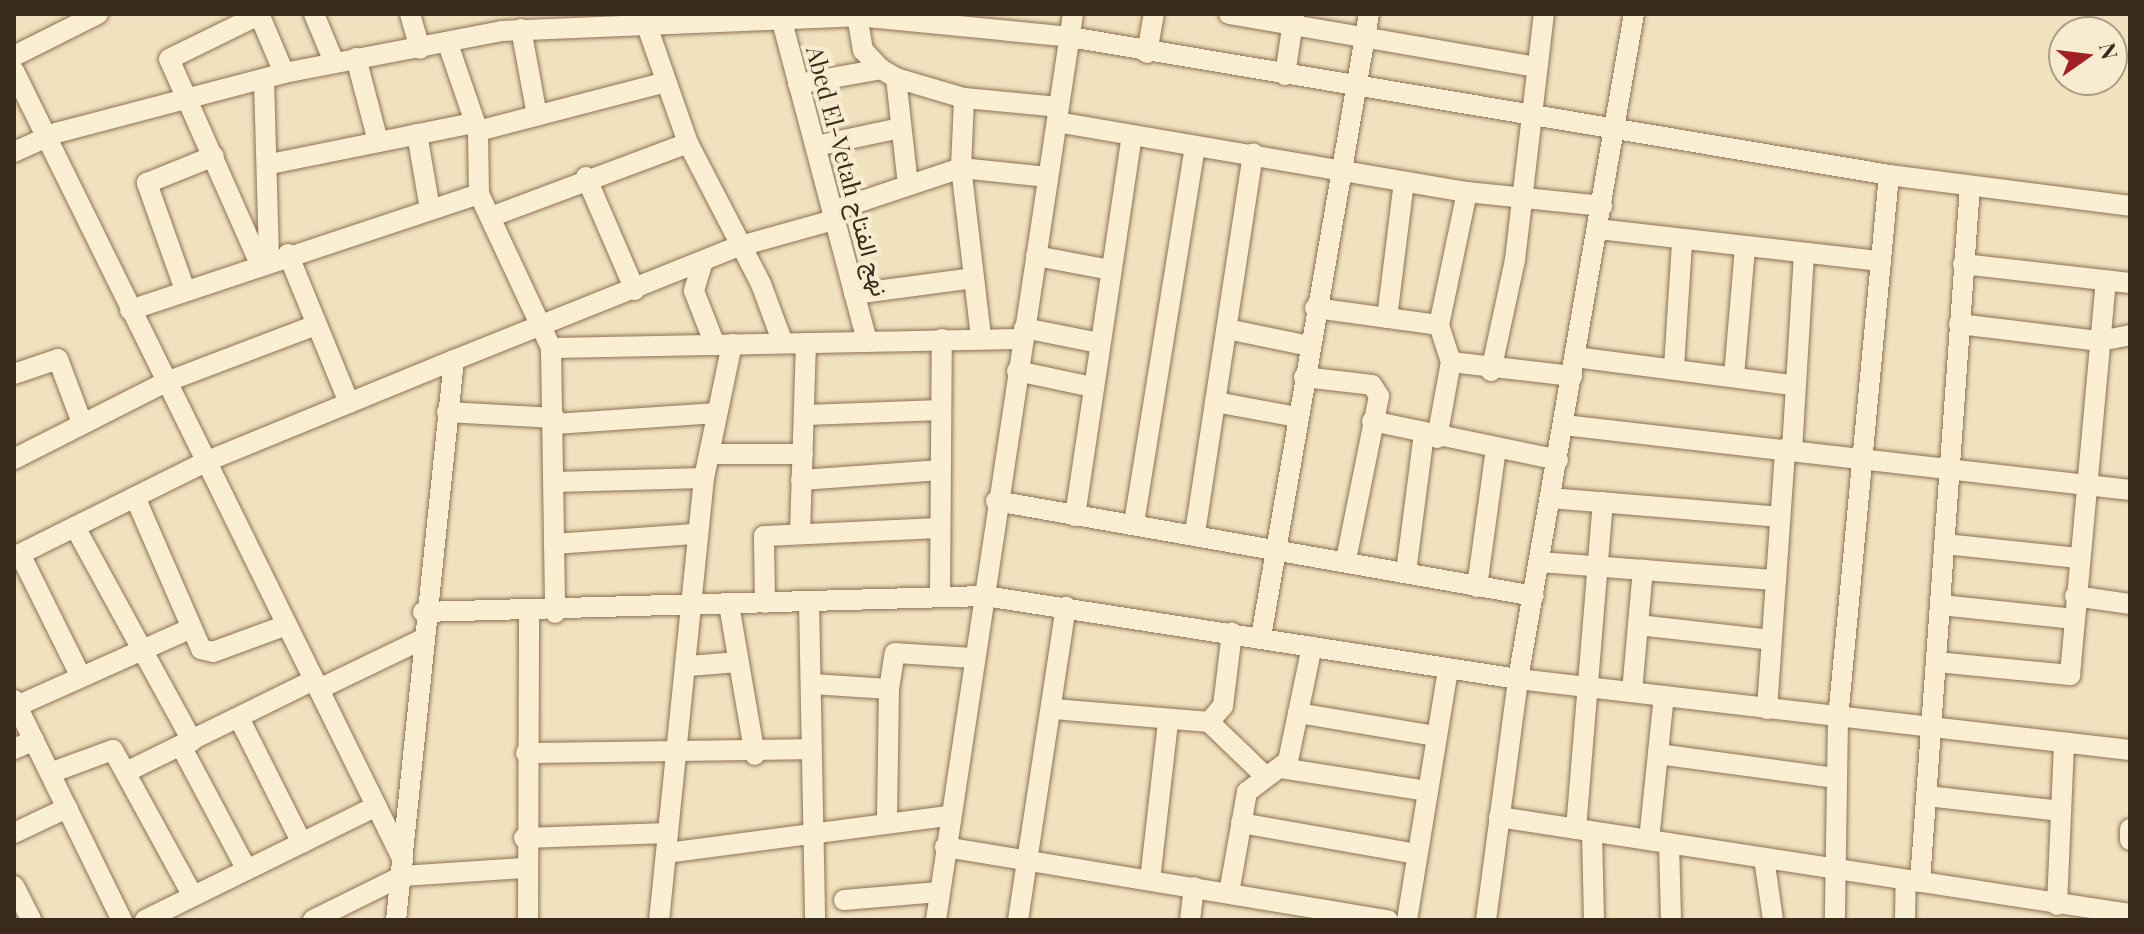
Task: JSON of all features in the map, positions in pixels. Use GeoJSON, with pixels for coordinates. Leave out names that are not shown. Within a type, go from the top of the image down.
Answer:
{"type":"FeatureCollection","features":[{"type":"Feature","properties":{"kind":"street"},"geometry":{"type":"LineString","coordinates":[[14,56],[64,20],[98,14]]}},
{"type":"Feature","properties":{"kind":"street"},"geometry":{"type":"LineString","coordinates":[[272,259],[270,164],[274,76],[260,14],[171,57],[214,156],[272,259],[316,325],[349,403]]}},
{"type":"Feature","properties":{"kind":"street"},"geometry":{"type":"LineString","coordinates":[[314,14],[334,62]]}},
{"type":"Feature","properties":{"kind":"street"},"geometry":{"type":"LineString","coordinates":[[410,14],[420,49]]}},
{"type":"Feature","properties":{"kind":"street"},"geometry":{"type":"LineString","coordinates":[[936,920],[948,816],[985,596],[996,501],[1073,14]]}},
{"type":"Feature","properties":{"kind":"street"},"geometry":{"type":"LineString","coordinates":[[1147,53],[1154,14]]}},
{"type":"Feature","properties":{"kind":"street"},"geometry":{"type":"LineString","coordinates":[[1229,14],[1367,24],[1535,67]]}},
{"type":"Feature","properties":{"kind":"street"},"geometry":{"type":"LineString","coordinates":[[1491,371],[1522,198],[1535,67],[1544,14]]}},
{"type":"Feature","properties":{"kind":"street"},"geometry":{"type":"LineString","coordinates":[[1486,920],[1518,679],[1616,134],[1634,14]]}},
{"type":"Feature","properties":{"kind":"street"},"geometry":{"type":"LineString","coordinates":[[14,152],[44,137],[274,76],[334,62],[448,44],[509,25],[624,20],[647,26],[780,16],[927,16],[1070,37],[1354,90],[1616,134],[1889,175],[2130,206]]}},
{"type":"Feature","properties":{"kind":"street","name":"Abed El-Vetah نهج الفتاح"},"geometry":{"type":"LineString","coordinates":[[780,16],[867,342]]}},
{"type":"Feature","properties":{"kind":"street"},"geometry":{"type":"LineString","coordinates":[[857,16],[863,50],[888,73],[964,98],[1058,115],[1132,136],[1253,153],[1467,192],[1602,206]]}},
{"type":"Feature","properties":{"kind":"street"},"geometry":{"type":"LineString","coordinates":[[1285,75],[1293,20]]}},
{"type":"Feature","properties":{"kind":"street"},"geometry":{"type":"LineString","coordinates":[[1261,637],[1337,170],[1367,24]]}},
{"type":"Feature","properties":{"kind":"street"},"geometry":{"type":"LineString","coordinates":[[509,25],[537,115]]}},
{"type":"Feature","properties":{"kind":"street"},"geometry":{"type":"LineString","coordinates":[[647,26],[688,143],[737,247],[761,284],[783,343]]}},
{"type":"Feature","properties":{"kind":"street"},"geometry":{"type":"LineString","coordinates":[[448,44],[476,127],[479,194],[493,216],[551,348],[555,421],[555,613]]}},
{"type":"Feature","properties":{"kind":"street"},"geometry":{"type":"LineString","coordinates":[[356,58],[378,141]]}},
{"type":"Feature","properties":{"kind":"street"},"geometry":{"type":"LineString","coordinates":[[14,71],[284,626],[377,806],[402,868]]}},
{"type":"Feature","properties":{"kind":"street"},"geometry":{"type":"LineString","coordinates":[[798,84],[888,73]]}},
{"type":"Feature","properties":{"kind":"street"},"geometry":{"type":"LineString","coordinates":[[888,73],[908,185]]}},
{"type":"Feature","properties":{"kind":"street"},"geometry":{"type":"LineString","coordinates":[[270,164],[378,141],[537,115],[666,82]]}},
{"type":"Feature","properties":{"kind":"street"},"geometry":{"type":"LineString","coordinates":[[964,98],[961,168],[981,337]]}},
{"type":"Feature","properties":{"kind":"street"},"geometry":{"type":"LineString","coordinates":[[816,146],[900,128]]}},
{"type":"Feature","properties":{"kind":"street"},"geometry":{"type":"LineString","coordinates":[[417,134],[430,209]]}},
{"type":"Feature","properties":{"kind":"street"},"geometry":{"type":"LineString","coordinates":[[1075,516],[1132,136]]}},
{"type":"Feature","properties":{"kind":"street"},"geometry":{"type":"LineString","coordinates":[[493,216],[586,177],[688,143]]}},
{"type":"Feature","properties":{"kind":"street"},"geometry":{"type":"LineString","coordinates":[[1134,523],[1195,146]]}},
{"type":"Feature","properties":{"kind":"street"},"geometry":{"type":"LineString","coordinates":[[1195,533],[1253,153]]}},
{"type":"Feature","properties":{"kind":"street"},"geometry":{"type":"LineString","coordinates":[[185,290],[147,183],[214,156]]}},
{"type":"Feature","properties":{"kind":"street"},"geometry":{"type":"LineString","coordinates":[[81,677],[17,556],[205,462],[737,247],[961,168],[1048,177]]}},
{"type":"Feature","properties":{"kind":"street"},"geometry":{"type":"LineString","coordinates":[[1835,920],[1831,866],[1838,719],[1889,175]]}},
{"type":"Feature","properties":{"kind":"street"},"geometry":{"type":"LineString","coordinates":[[586,177],[635,290]]}},
{"type":"Feature","properties":{"kind":"street"},"geometry":{"type":"LineString","coordinates":[[1387,318],[1404,182]]}},
{"type":"Feature","properties":{"kind":"street"},"geometry":{"type":"LineString","coordinates":[[1905,920],[1927,796],[1970,186]]}},
{"type":"Feature","properties":{"kind":"street"},"geometry":{"type":"LineString","coordinates":[[1406,572],[1430,436],[1451,362],[1439,325],[1467,192]]}},
{"type":"Feature","properties":{"kind":"street"},"geometry":{"type":"LineString","coordinates":[[130,310],[272,259],[479,194]]}},
{"type":"Feature","properties":{"kind":"street"},"geometry":{"type":"LineString","coordinates":[[1598,229],[1682,243],[1881,261]]}},
{"type":"Feature","properties":{"kind":"street"},"geometry":{"type":"LineString","coordinates":[[1674,367],[1682,243]]}},
{"type":"Feature","properties":{"kind":"street"},"geometry":{"type":"LineString","coordinates":[[1734,376],[1745,247]]}},
{"type":"Feature","properties":{"kind":"street"},"geometry":{"type":"LineString","coordinates":[[1767,709],[1780,517],[1804,253]]}},
{"type":"Feature","properties":{"kind":"street"},"geometry":{"type":"LineString","coordinates":[[1036,256],[1111,270]]}},
{"type":"Feature","properties":{"kind":"street"},"geometry":{"type":"LineString","coordinates":[[659,920],[696,606],[694,534],[717,413],[723,344],[694,291],[703,261]]}},
{"type":"Feature","properties":{"kind":"street"},"geometry":{"type":"LineString","coordinates":[[1963,264],[2130,283]]}},
{"type":"Feature","properties":{"kind":"street"},"geometry":{"type":"LineString","coordinates":[[854,294],[974,278]]}},
{"type":"Feature","properties":{"kind":"street"},"geometry":{"type":"LineString","coordinates":[[1937,662],[2067,677],[2106,281]]}},
{"type":"Feature","properties":{"kind":"street"},"geometry":{"type":"LineString","coordinates":[[1315,308],[1439,325]]}},
{"type":"Feature","properties":{"kind":"street"},"geometry":{"type":"LineString","coordinates":[[1959,324],[2100,341],[2130,335]]}},
{"type":"Feature","properties":{"kind":"street"},"geometry":{"type":"LineString","coordinates":[[14,459],[166,382],[316,325]]}},
{"type":"Feature","properties":{"kind":"street"},"geometry":{"type":"LineString","coordinates":[[1227,329],[1309,346]]}},
{"type":"Feature","properties":{"kind":"street"},"geometry":{"type":"LineString","coordinates":[[551,348],[867,342],[1023,333],[1099,343]]}},
{"type":"Feature","properties":{"kind":"street"},"geometry":{"type":"LineString","coordinates":[[940,597],[942,339]]}},
{"type":"Feature","properties":{"kind":"street"},"geometry":{"type":"LineString","coordinates":[[800,533],[806,343]]}},
{"type":"Feature","properties":{"kind":"street"},"geometry":{"type":"LineString","coordinates":[[14,374],[58,359],[82,423]]}},
{"type":"Feature","properties":{"kind":"street"},"geometry":{"type":"LineString","coordinates":[[396,920],[423,612],[454,360]]}},
{"type":"Feature","properties":{"kind":"street"},"geometry":{"type":"LineString","coordinates":[[1451,362],[1491,371],[1674,367],[1792,385]]}},
{"type":"Feature","properties":{"kind":"street"},"geometry":{"type":"LineString","coordinates":[[1017,371],[1092,387]]}},
{"type":"Feature","properties":{"kind":"street"},"geometry":{"type":"LineString","coordinates":[[1304,377],[1372,385],[1379,396],[1346,560]]}},
{"type":"Feature","properties":{"kind":"street"},"geometry":{"type":"LineString","coordinates":[[1215,402],[1297,417]]}},
{"type":"Feature","properties":{"kind":"street"},"geometry":{"type":"LineString","coordinates":[[806,415],[941,410]]}},
{"type":"Feature","properties":{"kind":"street"},"geometry":{"type":"LineString","coordinates":[[447,412],[555,421],[717,413]]}},
{"type":"Feature","properties":{"kind":"street"},"geometry":{"type":"LineString","coordinates":[[1372,421],[1430,436],[1558,460]]}},
{"type":"Feature","properties":{"kind":"street"},"geometry":{"type":"LineString","coordinates":[[1564,425],[2130,490]]}},
{"type":"Feature","properties":{"kind":"street"},"geometry":{"type":"LineString","coordinates":[[1477,587],[1496,449]]}},
{"type":"Feature","properties":{"kind":"street"},"geometry":{"type":"LineString","coordinates":[[709,454],[803,454]]}},
{"type":"Feature","properties":{"kind":"street"},"geometry":{"type":"LineString","coordinates":[[801,480],[941,470]]}},
{"type":"Feature","properties":{"kind":"street"},"geometry":{"type":"LineString","coordinates":[[554,482],[704,478]]}},
{"type":"Feature","properties":{"kind":"street"},"geometry":{"type":"LineString","coordinates":[[135,497],[201,649],[213,652],[284,626]]}},
{"type":"Feature","properties":{"kind":"street"},"geometry":{"type":"LineString","coordinates":[[1551,498],[1780,517]]}},
{"type":"Feature","properties":{"kind":"street"},"geometry":{"type":"LineString","coordinates":[[996,501],[1275,546],[1534,596]]}},
{"type":"Feature","properties":{"kind":"street"},"geometry":{"type":"LineString","coordinates":[[1594,920],[1584,830],[1603,502]]}},
{"type":"Feature","properties":{"kind":"street"},"geometry":{"type":"LineString","coordinates":[[75,527],[143,651],[247,870]]}},
{"type":"Feature","properties":{"kind":"street"},"geometry":{"type":"LineString","coordinates":[[765,603],[762,538],[800,533],[940,528]]}},
{"type":"Feature","properties":{"kind":"street"},"geometry":{"type":"LineString","coordinates":[[554,544],[694,534]]}},
{"type":"Feature","properties":{"kind":"street"},"geometry":{"type":"LineString","coordinates":[[1945,544],[2078,558]]}},
{"type":"Feature","properties":{"kind":"street"},"geometry":{"type":"LineString","coordinates":[[1540,562],[1776,580]]}},
{"type":"Feature","properties":{"kind":"street"},"geometry":{"type":"LineString","coordinates":[[1632,692],[1643,569]]}},
{"type":"Feature","properties":{"kind":"street"},"geometry":{"type":"LineString","coordinates":[[423,612],[555,613],[985,596],[1261,637],[1448,670],[1838,719],[2130,750]]}},
{"type":"Feature","properties":{"kind":"street"},"geometry":{"type":"LineString","coordinates":[[2075,596],[2130,604]]}},
{"type":"Feature","properties":{"kind":"street"},"geometry":{"type":"LineString","coordinates":[[809,601],[812,684],[809,833],[815,920]]}},
{"type":"Feature","properties":{"kind":"street"},"geometry":{"type":"LineString","coordinates":[[729,605],[755,755]]}},
{"type":"Feature","properties":{"kind":"street"},"geometry":{"type":"LineString","coordinates":[[1941,605],[2074,619]]}},
{"type":"Feature","properties":{"kind":"street"},"geometry":{"type":"LineString","coordinates":[[1018,920],[1054,709],[1066,607]]}},
{"type":"Feature","properties":{"kind":"street"},"geometry":{"type":"LineString","coordinates":[[529,613],[524,868],[528,920],[536,920]]}},
{"type":"Feature","properties":{"kind":"street"},"geometry":{"type":"LineString","coordinates":[[1638,625],[1771,640]]}},
{"type":"Feature","properties":{"kind":"street"},"geometry":{"type":"LineString","coordinates":[[122,920],[16,703],[191,628]]}},
{"type":"Feature","properties":{"kind":"street"},"geometry":{"type":"LineString","coordinates":[[1209,722],[1223,706],[1232,633]]}},
{"type":"Feature","properties":{"kind":"street"},"geometry":{"type":"LineString","coordinates":[[126,772],[239,718],[421,640]]}},
{"type":"Feature","properties":{"kind":"street"},"geometry":{"type":"LineString","coordinates":[[1229,893],[1247,792],[1272,772],[1298,713],[1312,646]]}},
{"type":"Feature","properties":{"kind":"street"},"geometry":{"type":"LineString","coordinates":[[887,822],[889,689],[895,653],[975,658]]}},
{"type":"Feature","properties":{"kind":"street"},"geometry":{"type":"LineString","coordinates":[[689,666],[738,662]]}},
{"type":"Feature","properties":{"kind":"street"},"geometry":{"type":"LineString","coordinates":[[1407,920],[1448,670]]}},
{"type":"Feature","properties":{"kind":"street"},"geometry":{"type":"LineString","coordinates":[[812,684],[889,689]]}},
{"type":"Feature","properties":{"kind":"street"},"geometry":{"type":"LineString","coordinates":[[1664,696],[1658,754],[1659,842],[1671,920]]}},
{"type":"Feature","properties":{"kind":"street"},"geometry":{"type":"LineString","coordinates":[[1054,709],[1168,723],[1209,722],[1272,772],[1426,791]]}},
{"type":"Feature","properties":{"kind":"street"},"geometry":{"type":"LineString","coordinates":[[1298,713],[1436,736]]}},
{"type":"Feature","properties":{"kind":"street"},"geometry":{"type":"LineString","coordinates":[[239,718],[302,843]]}},
{"type":"Feature","properties":{"kind":"street"},"geometry":{"type":"LineString","coordinates":[[1150,880],[1168,723]]}},
{"type":"Feature","properties":{"kind":"street"},"geometry":{"type":"LineString","coordinates":[[14,749],[34,740]]}},
{"type":"Feature","properties":{"kind":"street"},"geometry":{"type":"LineString","coordinates":[[2057,905],[2064,743]]}},
{"type":"Feature","properties":{"kind":"street"},"geometry":{"type":"LineString","coordinates":[[50,773],[107,749],[126,772],[193,896]]}},
{"type":"Feature","properties":{"kind":"street"},"geometry":{"type":"LineString","coordinates":[[526,753],[678,757],[755,755],[811,749]]}},
{"type":"Feature","properties":{"kind":"street"},"geometry":{"type":"LineString","coordinates":[[1658,754],[1836,778]]}},
{"type":"Feature","properties":{"kind":"street"},"geometry":{"type":"LineString","coordinates":[[1927,796],[2061,811]]}},
{"type":"Feature","properties":{"kind":"street"},"geometry":{"type":"LineString","coordinates":[[145,920],[377,806]]}},
{"type":"Feature","properties":{"kind":"street"},"geometry":{"type":"LineString","coordinates":[[14,833],[67,808]]}},
{"type":"Feature","properties":{"kind":"street"},"geometry":{"type":"LineString","coordinates":[[524,838],[667,843],[809,833],[948,816]]}},
{"type":"Feature","properties":{"kind":"street"},"geometry":{"type":"LineString","coordinates":[[1499,817],[1831,866],[2057,905],[2096,915],[2130,914]]}},
{"type":"Feature","properties":{"kind":"street"},"geometry":{"type":"LineString","coordinates":[[1241,823],[1417,854]]}},
{"type":"Feature","properties":{"kind":"street"},"geometry":{"type":"LineString","coordinates":[[2130,829],[2130,840]]}},
{"type":"Feature","properties":{"kind":"street"},"geometry":{"type":"LineString","coordinates":[[945,847],[1229,893],[1270,911],[1388,920]]}},
{"type":"Feature","properties":{"kind":"street"},"geometry":{"type":"LineString","coordinates":[[1764,858],[1773,920]]}},
{"type":"Feature","properties":{"kind":"street"},"geometry":{"type":"LineString","coordinates":[[313,920],[402,868],[524,868]]}},
{"type":"Feature","properties":{"kind":"street"},"geometry":{"type":"LineString","coordinates":[[14,886],[31,920]]}},
{"type":"Feature","properties":{"kind":"street"},"geometry":{"type":"LineString","coordinates":[[1190,920],[1194,887]]}},
{"type":"Feature","properties":{"kind":"street"},"geometry":{"type":"LineString","coordinates":[[844,900],[939,892]]}}]}
